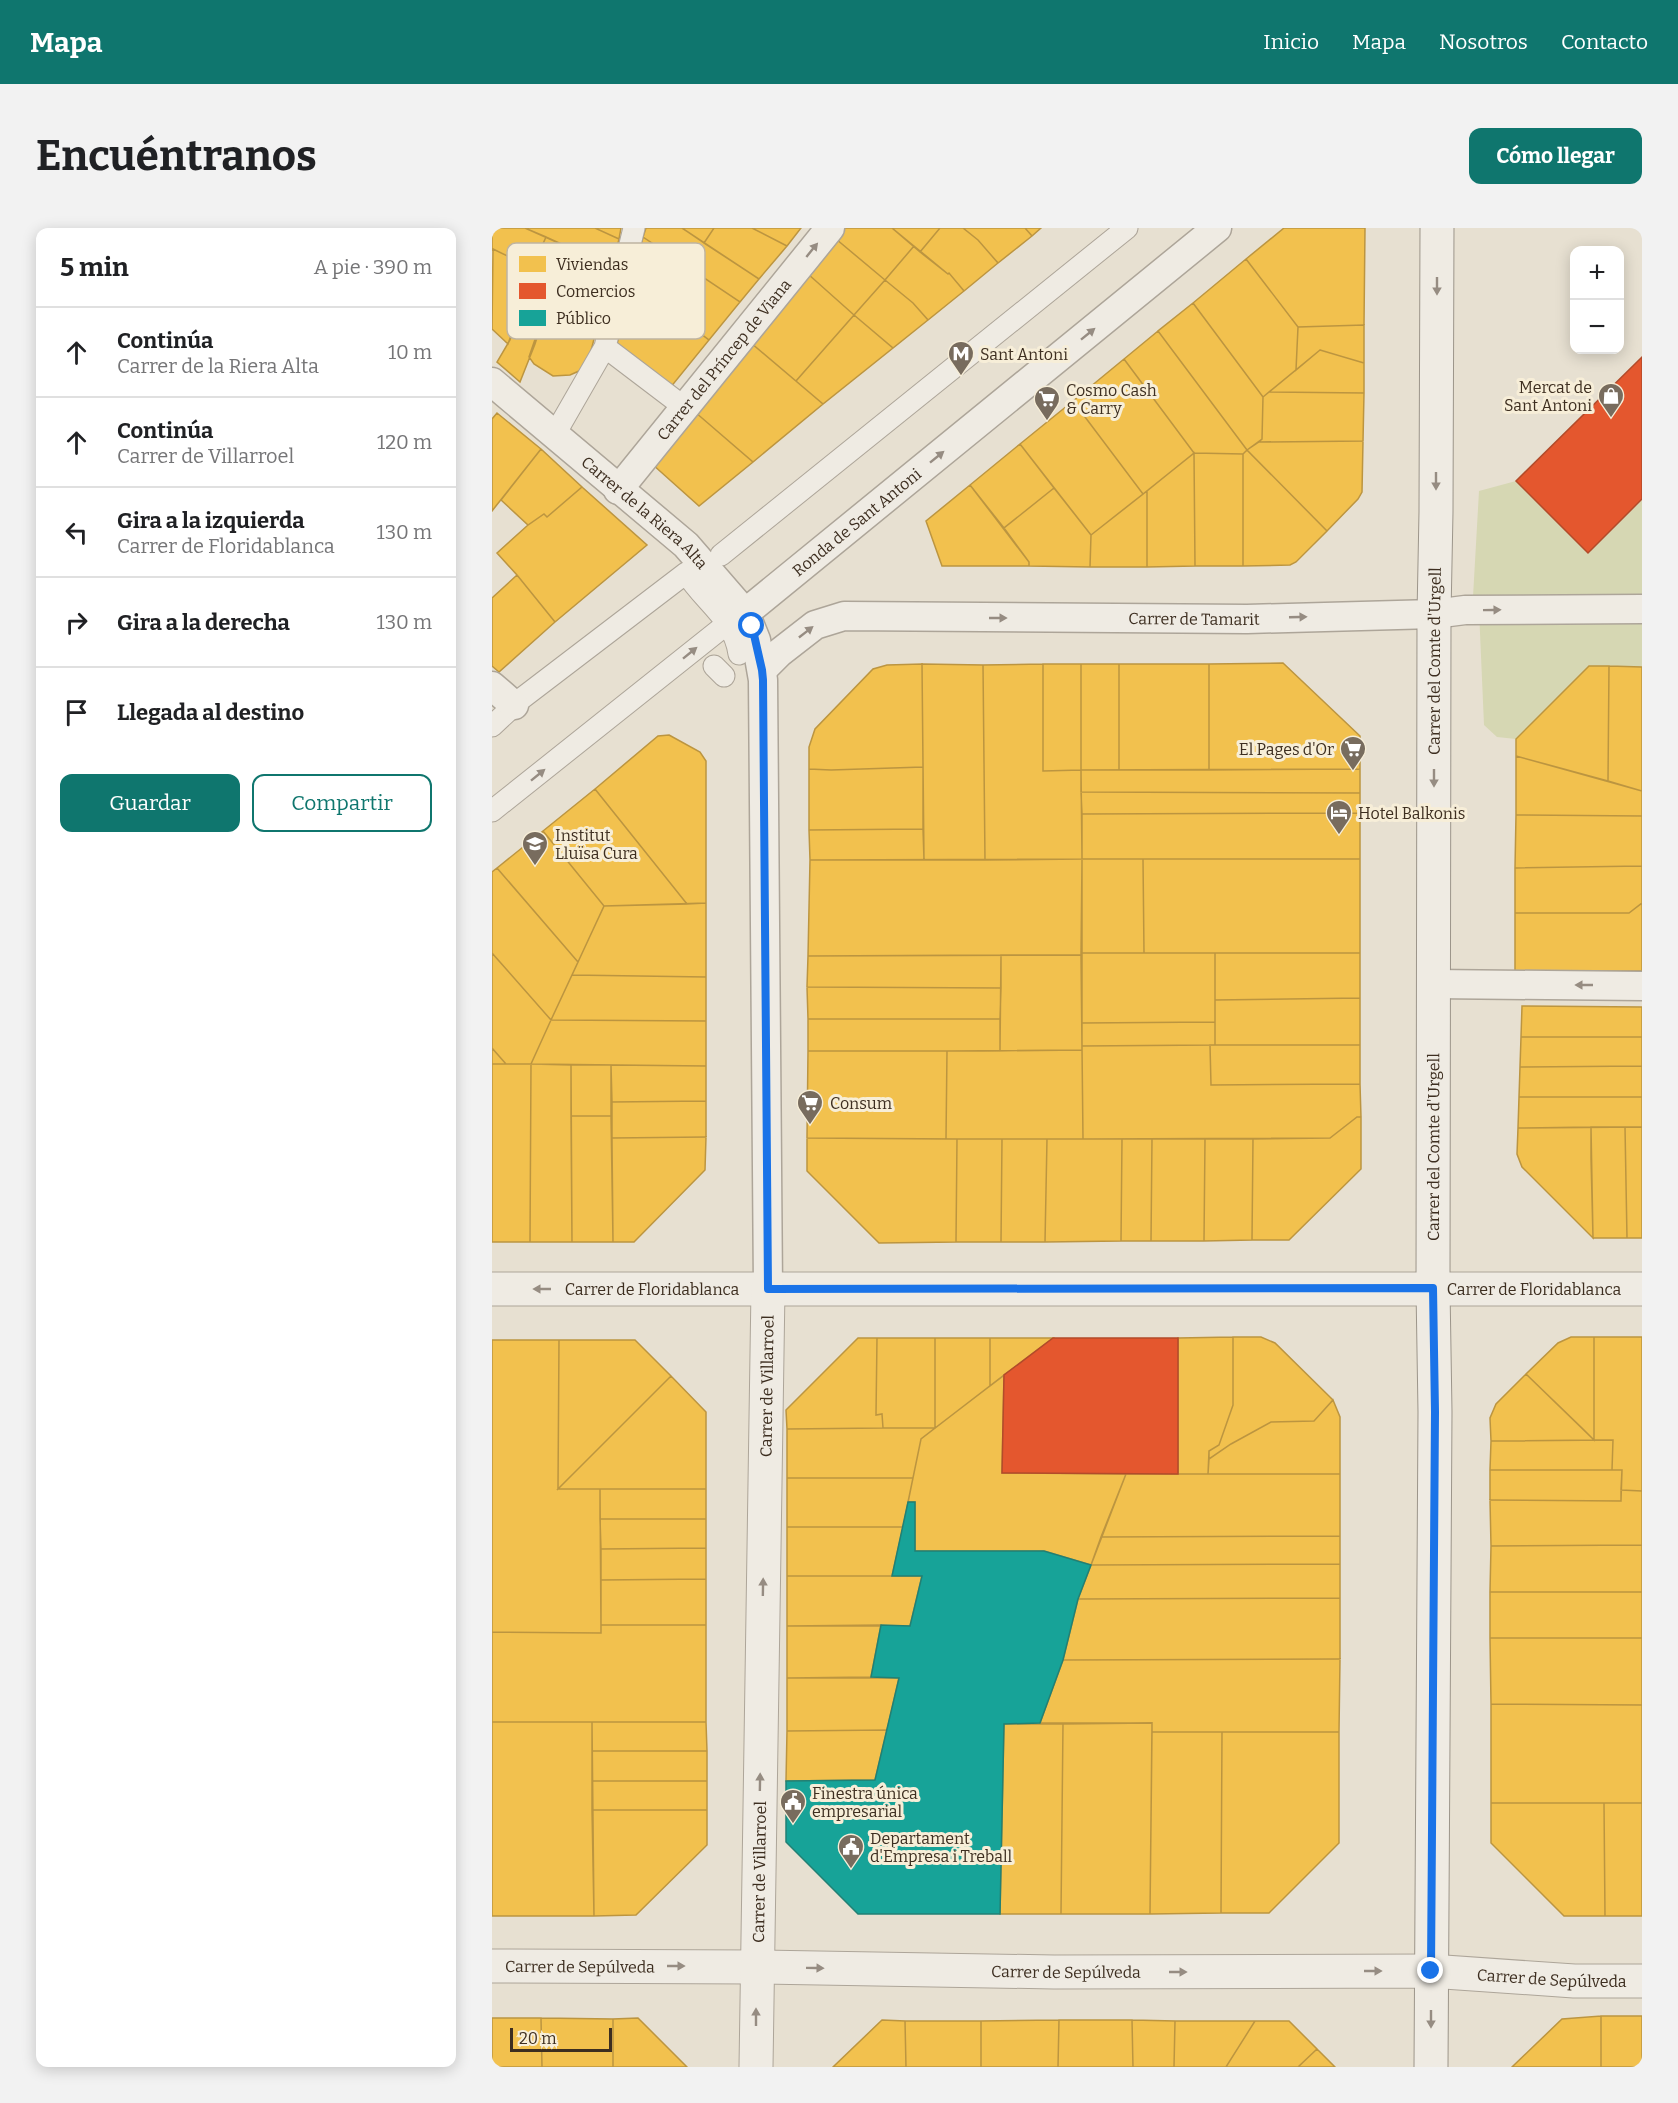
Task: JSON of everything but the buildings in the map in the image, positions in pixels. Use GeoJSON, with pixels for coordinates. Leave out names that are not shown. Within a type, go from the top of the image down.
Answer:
{"type":"FeatureCollection","features":[{"type":"Feature","properties":{"kind":"street"},"geometry":{"type":"LineString","coordinates":[[630,243],[634,228]]}},
{"type":"Feature","properties":{"kind":"street","name":"Carrer del Príncep de Viana"},"geometry":{"type":"LineString","coordinates":[[618,490],[830,228]]}},
{"type":"Feature","properties":{"kind":"street"},"geometry":{"type":"LineString","coordinates":[[722,555],[1127,228]]}},
{"type":"Feature","properties":{"kind":"street","name":"Ronda de Sant Antoni"},"geometry":{"type":"LineString","coordinates":[[492,811],[737,618],[1216,228]]}},
{"type":"Feature","properties":{"kind":"street","name":"Carrer del Comte d'Urgell"},"geometry":{"type":"LineString","coordinates":[[1431,2067],[1435,1412],[1433,1288],[1434,614],[1437,228]]}},
{"type":"Feature","properties":{"kind":"street"},"geometry":{"type":"LineString","coordinates":[[555,434],[605,347],[607,339]]}},
{"type":"Feature","properties":{"kind":"street"},"geometry":{"type":"LineString","coordinates":[[605,347],[684,407]]}},
{"type":"Feature","properties":{"kind":"street","name":"Carrer de la Riera Alta"},"geometry":{"type":"LineString","coordinates":[[494,388],[555,434],[618,490],[686,545],[737,618],[756,640],[762,670]]}},
{"type":"Feature","properties":{"kind":"street"},"geometry":{"type":"LineString","coordinates":[[492,726],[514,705],[686,573],[692,583],[737,618],[739,654]]}},
{"type":"Feature","properties":{"kind":"street","name":"Carrer de Tamarit"},"geometry":{"type":"LineString","coordinates":[[762,670],[779,653],[815,625],[844,616],[1248,619],[1434,614],[1465,610],[1642,609]]}},
{"type":"Feature","properties":{"kind":"street","name":"Carrer de Villarroel"},"geometry":{"type":"LineString","coordinates":[[756,2067],[768,1289],[762,670]]}},
{"type":"Feature","properties":{"kind":"street"},"geometry":{"type":"LineString","coordinates":[[492,686],[514,705]]}},
{"type":"Feature","properties":{"kind":"street"},"geometry":{"type":"LineString","coordinates":[[1434,984],[1642,986]]}},
{"type":"Feature","properties":{"kind":"street","name":"Carrer de Floridablanca"},"geometry":{"type":"LineString","coordinates":[[492,1289],[1642,1288]]}},
{"type":"Feature","properties":{"kind":"street","name":"Carrer de Sepúlveda"},"geometry":{"type":"LineString","coordinates":[[492,1966],[756,1967],[1054,1972],[1431,1971],[1574,1981],[1642,1981]]}},
{"type":"Feature","properties":{"kind":"green space"},"geometry":{"type":"Polygon","coordinates":[[[1516,481],[1588,553],[1642,500],[1642,667],[1589,666],[1516,739],[1497,737],[1484,725],[1479,610],[1473,597],[1479,491],[1516,481]]]}},
{"type":"Feature","properties":{"kind":"place","name":"Sant Antoni"},"geometry":{"type":"Point","coordinates":[961,377]}},
{"type":"Feature","properties":{"kind":"place","name":"Mercat de Sant Antoni"},"geometry":{"type":"Point","coordinates":[1611,419]}},
{"type":"Feature","properties":{"kind":"place","name":"Cosmo Cash & Carry"},"geometry":{"type":"Point","coordinates":[1047,422]}},
{"type":"Feature","properties":{"kind":"place","name":"El Pages d'Or"},"geometry":{"type":"Point","coordinates":[1353,772]}},
{"type":"Feature","properties":{"kind":"place","name":"Hotel Balkonis"},"geometry":{"type":"Point","coordinates":[1339,836]}},
{"type":"Feature","properties":{"kind":"place","name":"Institut Lluïsa Cura"},"geometry":{"type":"Point","coordinates":[535,867]}},
{"type":"Feature","properties":{"kind":"place","name":"Consum"},"geometry":{"type":"Point","coordinates":[810,1126]}},
{"type":"Feature","properties":{"kind":"place","name":"Finestra única empresarial"},"geometry":{"type":"Point","coordinates":[793,1825]}},
{"type":"Feature","properties":{"kind":"place","name":"Departament d'Empresa i Treball"},"geometry":{"type":"Point","coordinates":[851,1870]}},
{"type":"Feature","properties":{"kind":"route"},"geometry":{"type":"LineString","coordinates":[[752,626],[763,680],[768,1289],[1433,1288],[1435,1412],[1431,1971]]}}]}
